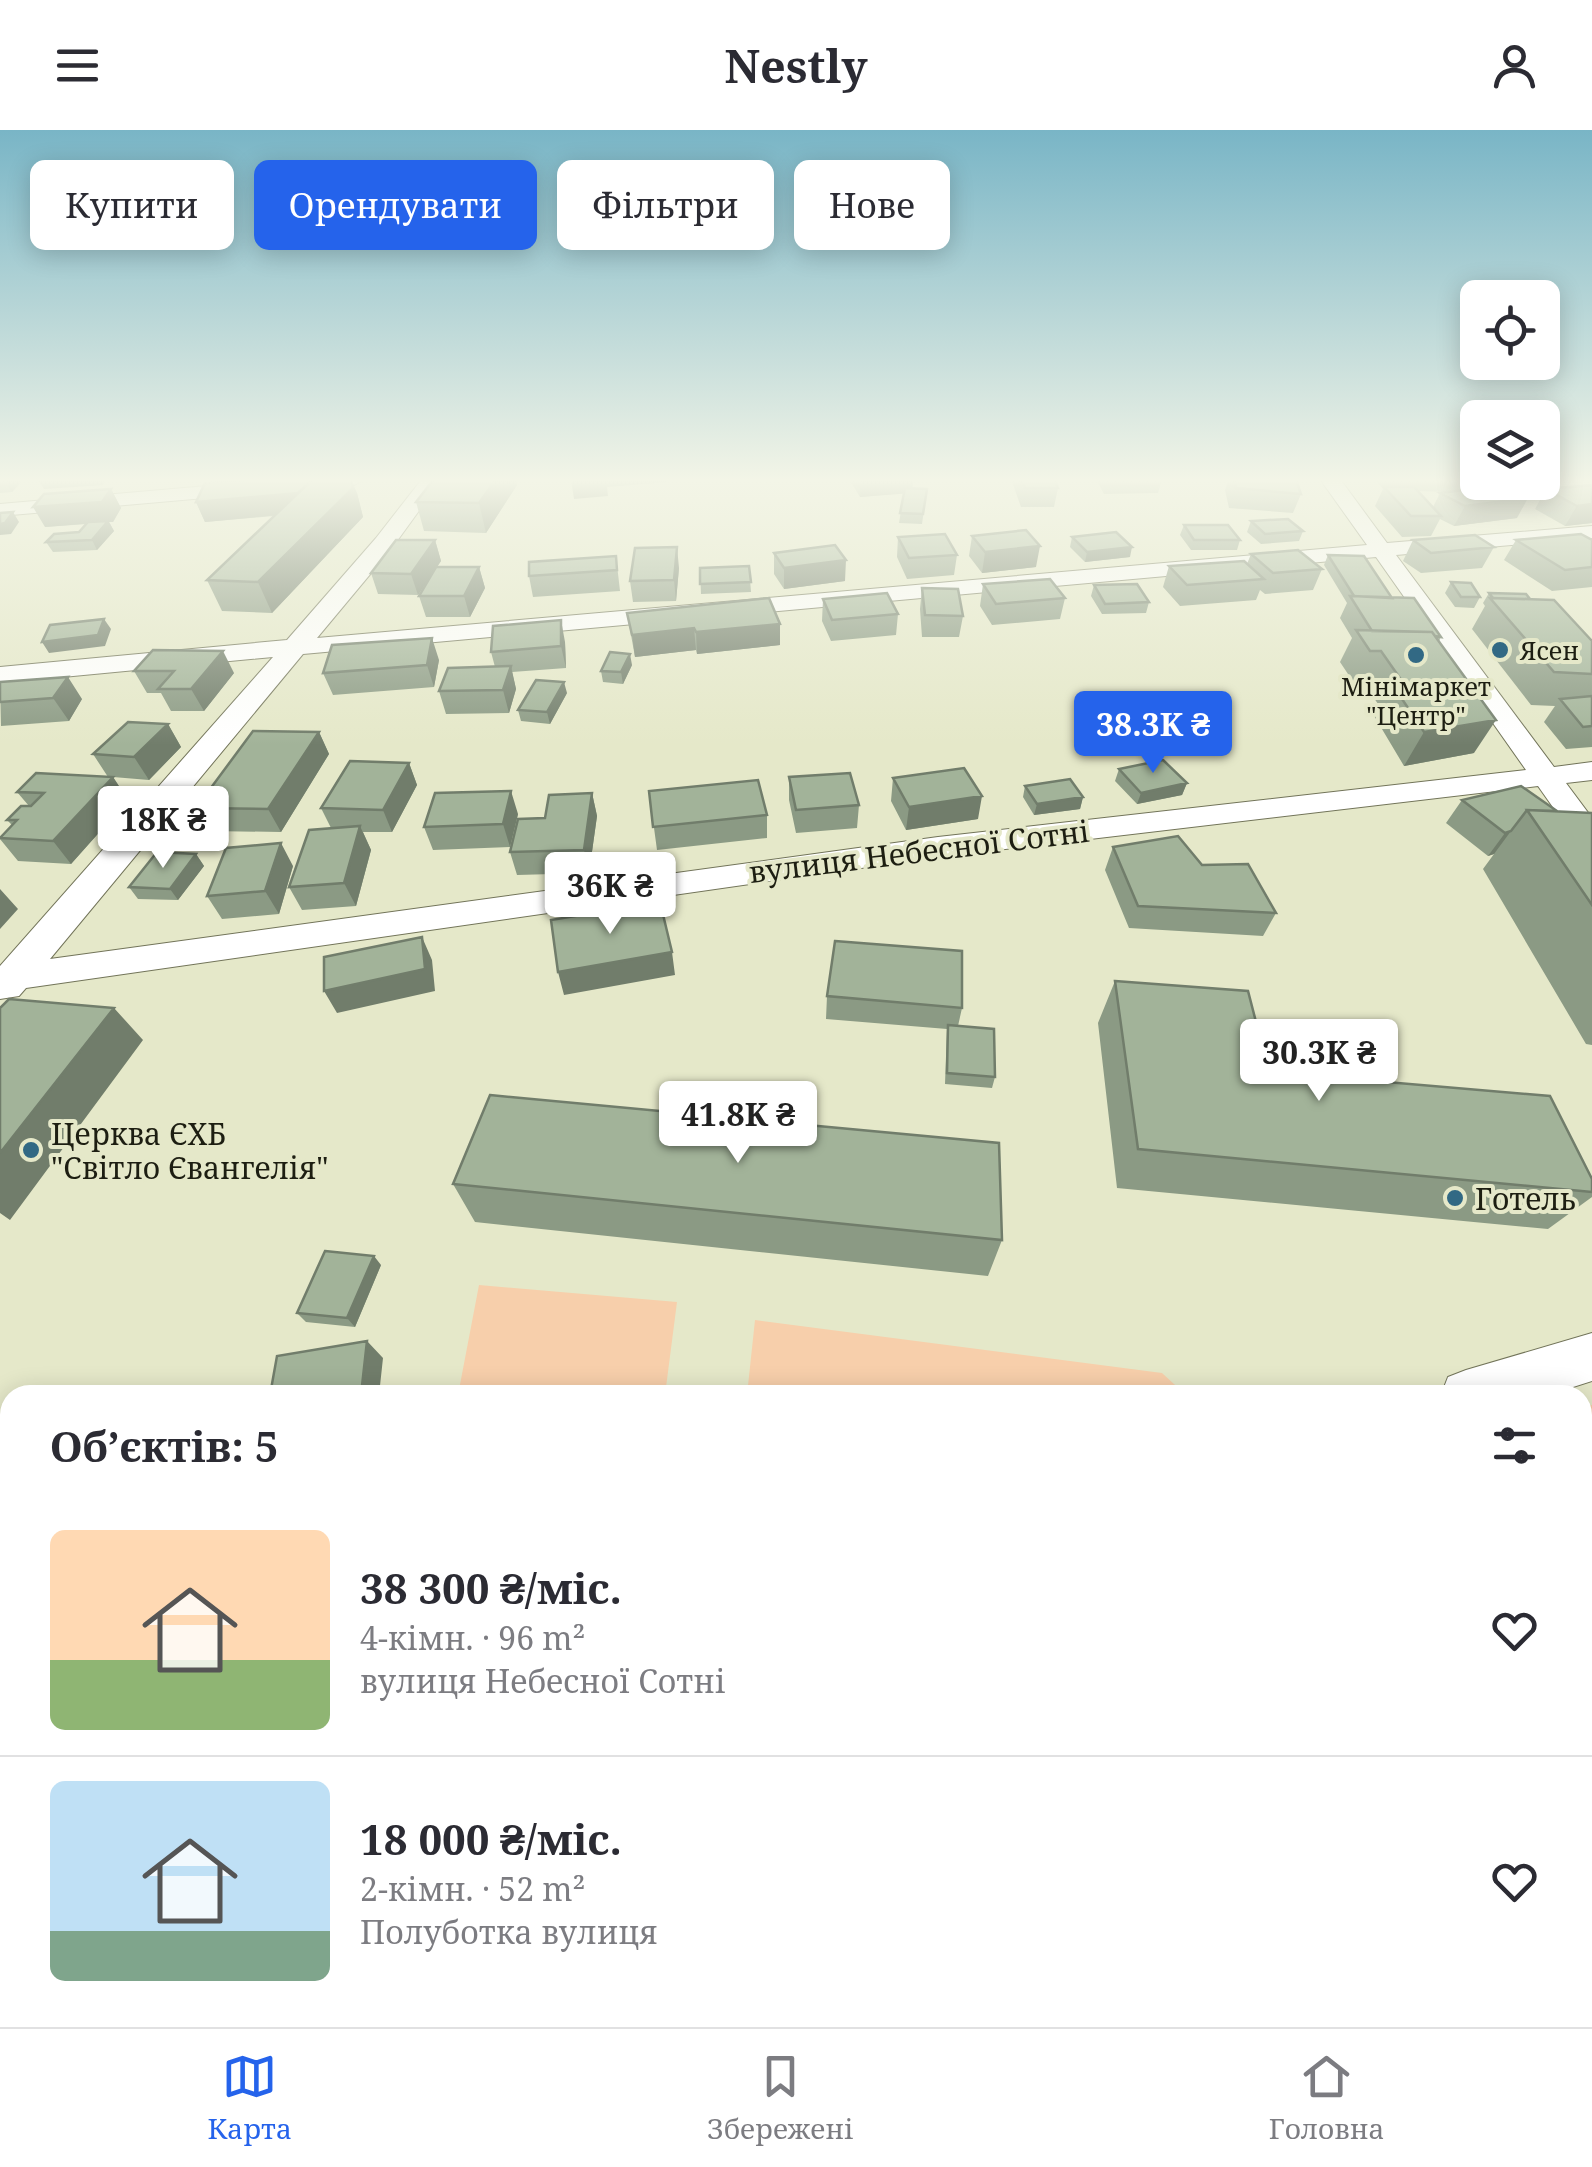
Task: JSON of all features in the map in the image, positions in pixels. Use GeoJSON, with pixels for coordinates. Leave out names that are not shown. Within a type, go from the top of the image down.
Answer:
{"type":"FeatureCollection","features":[{"type":"Feature","properties":{"kind":"street"},"geometry":{"type":"LineString","coordinates":[[5,984],[363,568]]}},
{"type":"Feature","properties":{"kind":"street"},"geometry":{"type":"LineString","coordinates":[[0,675],[772,602],[1198,568]]}},
{"type":"Feature","properties":{"kind":"street"},"geometry":{"type":"LineString","coordinates":[[1402,568],[1592,808]]}},
{"type":"Feature","properties":{"kind":"street"},"geometry":{"type":"LineString","coordinates":[[1567,773],[1592,840]]}},
{"type":"Feature","properties":{"kind":"street","name":"вулиця Небесної Сотні"},"geometry":{"type":"LineString","coordinates":[[5,984],[938,847],[1567,773]]}},
{"type":"Feature","properties":{"kind":"street"},"geometry":{"type":"LineString","coordinates":[[1499,1385],[1592,1357]]}},
{"type":"Feature","properties":{"kind":"shaded area"},"geometry":{"type":"Polygon","coordinates":[[[479,1285],[677,1302],[666,1385],[460,1385],[479,1285]]]}},
{"type":"Feature","properties":{"kind":"shaded area"},"geometry":{"type":"Polygon","coordinates":[[[755,1320],[1162,1373],[1175,1385],[748,1385],[755,1320]]]}},
{"type":"Feature","properties":{"kind":"building"},"geometry":{"type":"Polygon","coordinates":[[[220,568],[273,568],[258,582],[207,580],[220,568]]]}},
{"type":"Feature","properties":{"kind":"building"},"geometry":{"type":"Polygon","coordinates":[[[375,568],[416,568],[411,574],[371,573],[375,568]]]}},
{"type":"Feature","properties":{"kind":"building"},"geometry":{"type":"Polygon","coordinates":[[[436,568],[479,568],[464,596],[419,596],[436,568]]]}},
{"type":"Feature","properties":{"kind":"building"},"geometry":{"type":"Polygon","coordinates":[[[529,568],[617,568],[617,570],[529,576],[529,568]]]}},
{"type":"Feature","properties":{"kind":"building"},"geometry":{"type":"Polygon","coordinates":[[[632,568],[675,568],[674,580],[630,581],[632,568]]]}},
{"type":"Feature","properties":{"kind":"building"},"geometry":{"type":"Polygon","coordinates":[[[700,568],[749,568],[751,582],[700,584],[700,568]]]}},
{"type":"Feature","properties":{"kind":"building"},"geometry":{"type":"Polygon","coordinates":[[[1170,568],[1251,568],[1264,579],[1187,585],[1170,568]]]}},
{"type":"Feature","properties":{"kind":"building"},"geometry":{"type":"Polygon","coordinates":[[[1267,568],[1322,569],[1273,573],[1267,568]]]}},
{"type":"Feature","properties":{"kind":"building"},"geometry":{"type":"Polygon","coordinates":[[[1336,568],[1372,568],[1392,598],[1354,596],[1336,568]]]}},
{"type":"Feature","properties":{"kind":"building"},"geometry":{"type":"Polygon","coordinates":[[[1050,579],[1065,598],[996,604],[983,584],[1050,579]]]}},
{"type":"Feature","properties":{"kind":"building"},"geometry":{"type":"Polygon","coordinates":[[[1451,582],[1471,583],[1480,597],[1461,597],[1451,582]]]}},
{"type":"Feature","properties":{"kind":"building"},"geometry":{"type":"Polygon","coordinates":[[[1137,584],[1149,602],[1105,604],[1094,585],[1137,584]]]}},
{"type":"Feature","properties":{"kind":"building"},"geometry":{"type":"Polygon","coordinates":[[[922,588],[958,589],[963,616],[925,615],[922,588]]]}},
{"type":"Feature","properties":{"kind":"building"},"geometry":{"type":"Polygon","coordinates":[[[887,593],[898,614],[832,620],[823,599],[887,593]]]}},
{"type":"Feature","properties":{"kind":"building"},"geometry":{"type":"Polygon","coordinates":[[[1489,593],[1526,594],[1530,599],[1493,598],[1489,593]]]}},
{"type":"Feature","properties":{"kind":"building"},"geometry":{"type":"Polygon","coordinates":[[[1350,596],[1414,598],[1441,637],[1432,632],[1372,631],[1350,596]]]}},
{"type":"Feature","properties":{"kind":"building"},"geometry":{"type":"Polygon","coordinates":[[[769,598],[780,624],[632,635],[627,613],[769,598]]]}},
{"type":"Feature","properties":{"kind":"building"},"geometry":{"type":"Polygon","coordinates":[[[1490,598],[1554,600],[1592,641],[1592,674],[1554,672],[1490,598]]]}},
{"type":"Feature","properties":{"kind":"building"},"geometry":{"type":"Polygon","coordinates":[[[104,619],[98,635],[42,642],[50,625],[104,619]]]}},
{"type":"Feature","properties":{"kind":"building"},"geometry":{"type":"Polygon","coordinates":[[[561,620],[561,646],[491,652],[493,626],[561,620]]]}},
{"type":"Feature","properties":{"kind":"building"},"geometry":{"type":"Polygon","coordinates":[[[1356,630],[1432,632],[1496,720],[1424,732],[1390,681],[1402,681],[1381,651],[1370,651],[1356,630]]]}},
{"type":"Feature","properties":{"kind":"building"},"geometry":{"type":"Polygon","coordinates":[[[432,638],[427,665],[323,673],[332,645],[432,638]]]}},
{"type":"Feature","properties":{"kind":"building"},"geometry":{"type":"Polygon","coordinates":[[[153,650],[223,651],[191,689],[158,689],[174,671],[134,671],[153,650]]]}},
{"type":"Feature","properties":{"kind":"building"},"geometry":{"type":"Polygon","coordinates":[[[610,652],[630,654],[621,672],[601,671],[610,652]]]}},
{"type":"Feature","properties":{"kind":"building"},"geometry":{"type":"Polygon","coordinates":[[[511,666],[503,690],[439,691],[448,668],[511,666]]]}},
{"type":"Feature","properties":{"kind":"building"},"geometry":{"type":"Polygon","coordinates":[[[68,677],[53,698],[0,702],[0,682],[68,677]]]}},
{"type":"Feature","properties":{"kind":"building"},"geometry":{"type":"Polygon","coordinates":[[[536,680],[564,682],[547,712],[518,710],[536,680]]]}},
{"type":"Feature","properties":{"kind":"building"},"geometry":{"type":"Polygon","coordinates":[[[1592,696],[1592,726],[1583,727],[1560,699],[1592,696]]]}},
{"type":"Feature","properties":{"kind":"building"},"geometry":{"type":"Polygon","coordinates":[[[128,722],[168,724],[134,757],[93,754],[128,722]]]}},
{"type":"Feature","properties":{"kind":"building"},"geometry":{"type":"Polygon","coordinates":[[[253,731],[319,732],[268,809],[196,808],[253,731]]]}},
{"type":"Feature","properties":{"kind":"building"},"geometry":{"type":"Polygon","coordinates":[[[1163,760],[1187,783],[1141,793],[1119,769],[1163,760]]]}},
{"type":"Feature","properties":{"kind":"building"},"geometry":{"type":"Polygon","coordinates":[[[350,761],[409,763],[383,810],[321,808],[350,761]]]}},
{"type":"Feature","properties":{"kind":"building"},"geometry":{"type":"Polygon","coordinates":[[[964,768],[982,796],[909,807],[893,778],[964,768]]]}},
{"type":"Feature","properties":{"kind":"building"},"geometry":{"type":"Polygon","coordinates":[[[36,773],[113,777],[53,841],[0,838],[17,820],[7,820],[21,806],[31,806],[44,793],[17,792],[36,773]]]}},
{"type":"Feature","properties":{"kind":"building"},"geometry":{"type":"Polygon","coordinates":[[[850,773],[859,805],[796,810],[789,777],[850,773]]]}},
{"type":"Feature","properties":{"kind":"building"},"geometry":{"type":"Polygon","coordinates":[[[1070,779],[1083,797],[1037,804],[1025,786],[1070,779]]]}},
{"type":"Feature","properties":{"kind":"building"},"geometry":{"type":"Polygon","coordinates":[[[758,780],[767,815],[653,827],[649,791],[758,780]]]}},
{"type":"Feature","properties":{"kind":"building"},"geometry":{"type":"Polygon","coordinates":[[[1521,786],[1557,811],[1527,810],[1505,833],[1462,800],[1521,786]]]}},
{"type":"Feature","properties":{"kind":"building"},"geometry":{"type":"Polygon","coordinates":[[[511,791],[503,824],[424,827],[435,793],[511,791]]]}},
{"type":"Feature","properties":{"kind":"building"},"geometry":{"type":"Polygon","coordinates":[[[592,793],[584,850],[510,852],[518,819],[545,818],[549,795],[592,793]]]}},
{"type":"Feature","properties":{"kind":"building"},"geometry":{"type":"Polygon","coordinates":[[[1527,810],[1592,813],[1592,905],[1527,810]]]}},
{"type":"Feature","properties":{"kind":"building"},"geometry":{"type":"Polygon","coordinates":[[[360,826],[344,883],[289,887],[309,830],[360,826]]]}},
{"type":"Feature","properties":{"kind":"building"},"geometry":{"type":"Polygon","coordinates":[[[1178,836],[1202,865],[1248,864],[1276,913],[1138,906],[1113,847],[1178,836]]]}},
{"type":"Feature","properties":{"kind":"building"},"geometry":{"type":"Polygon","coordinates":[[[281,843],[265,891],[207,896],[226,848],[281,843]]]}},
{"type":"Feature","properties":{"kind":"building"},"geometry":{"type":"Polygon","coordinates":[[[157,852],[196,854],[170,889],[129,887],[157,852]]]}},
{"type":"Feature","properties":{"kind":"building"},"geometry":{"type":"Polygon","coordinates":[[[660,902],[672,952],[558,972],[551,920],[660,902]]]}},
{"type":"Feature","properties":{"kind":"building"},"geometry":{"type":"Polygon","coordinates":[[[422,937],[425,969],[324,991],[324,957],[422,937]]]}},
{"type":"Feature","properties":{"kind":"building"},"geometry":{"type":"Polygon","coordinates":[[[835,941],[962,951],[962,1008],[827,996],[835,941]]]}},
{"type":"Feature","properties":{"kind":"building"},"geometry":{"type":"Polygon","coordinates":[[[1115,981],[1248,991],[1269,1072],[1550,1096],[1592,1179],[1592,1192],[1138,1149],[1115,981]]]}},
{"type":"Feature","properties":{"kind":"building"},"geometry":{"type":"Polygon","coordinates":[[[9,999],[114,1008],[0,1153],[0,1008],[9,999]]]}},
{"type":"Feature","properties":{"kind":"building"},"geometry":{"type":"Polygon","coordinates":[[[948,1025],[994,1029],[995,1077],[947,1073],[948,1025]]]}},
{"type":"Feature","properties":{"kind":"building"},"geometry":{"type":"Polygon","coordinates":[[[490,1095],[999,1143],[1002,1240],[453,1184],[490,1095]]]}},
{"type":"Feature","properties":{"kind":"building"},"geometry":{"type":"Polygon","coordinates":[[[325,1251],[374,1256],[347,1318],[297,1313],[325,1251]]]}},
{"type":"Feature","properties":{"kind":"building"},"geometry":{"type":"Polygon","coordinates":[[[367,1341],[362,1385],[272,1385],[277,1356],[367,1341]]]}},
{"type":"Feature","properties":{"kind":"place","name":"Ясен"},"geometry":{"type":"Point","coordinates":[1500,650]}},
{"type":"Feature","properties":{"kind":"place","name":"Мінімаркет \"Центр\""},"geometry":{"type":"Point","coordinates":[1416,655]}},
{"type":"Feature","properties":{"kind":"place","name":"Церква ЄХБ \"Світло Євангелія\""},"geometry":{"type":"Point","coordinates":[31,1150]}},
{"type":"Feature","properties":{"kind":"place","name":"Готель"},"geometry":{"type":"Point","coordinates":[1455,1198]}}]}
